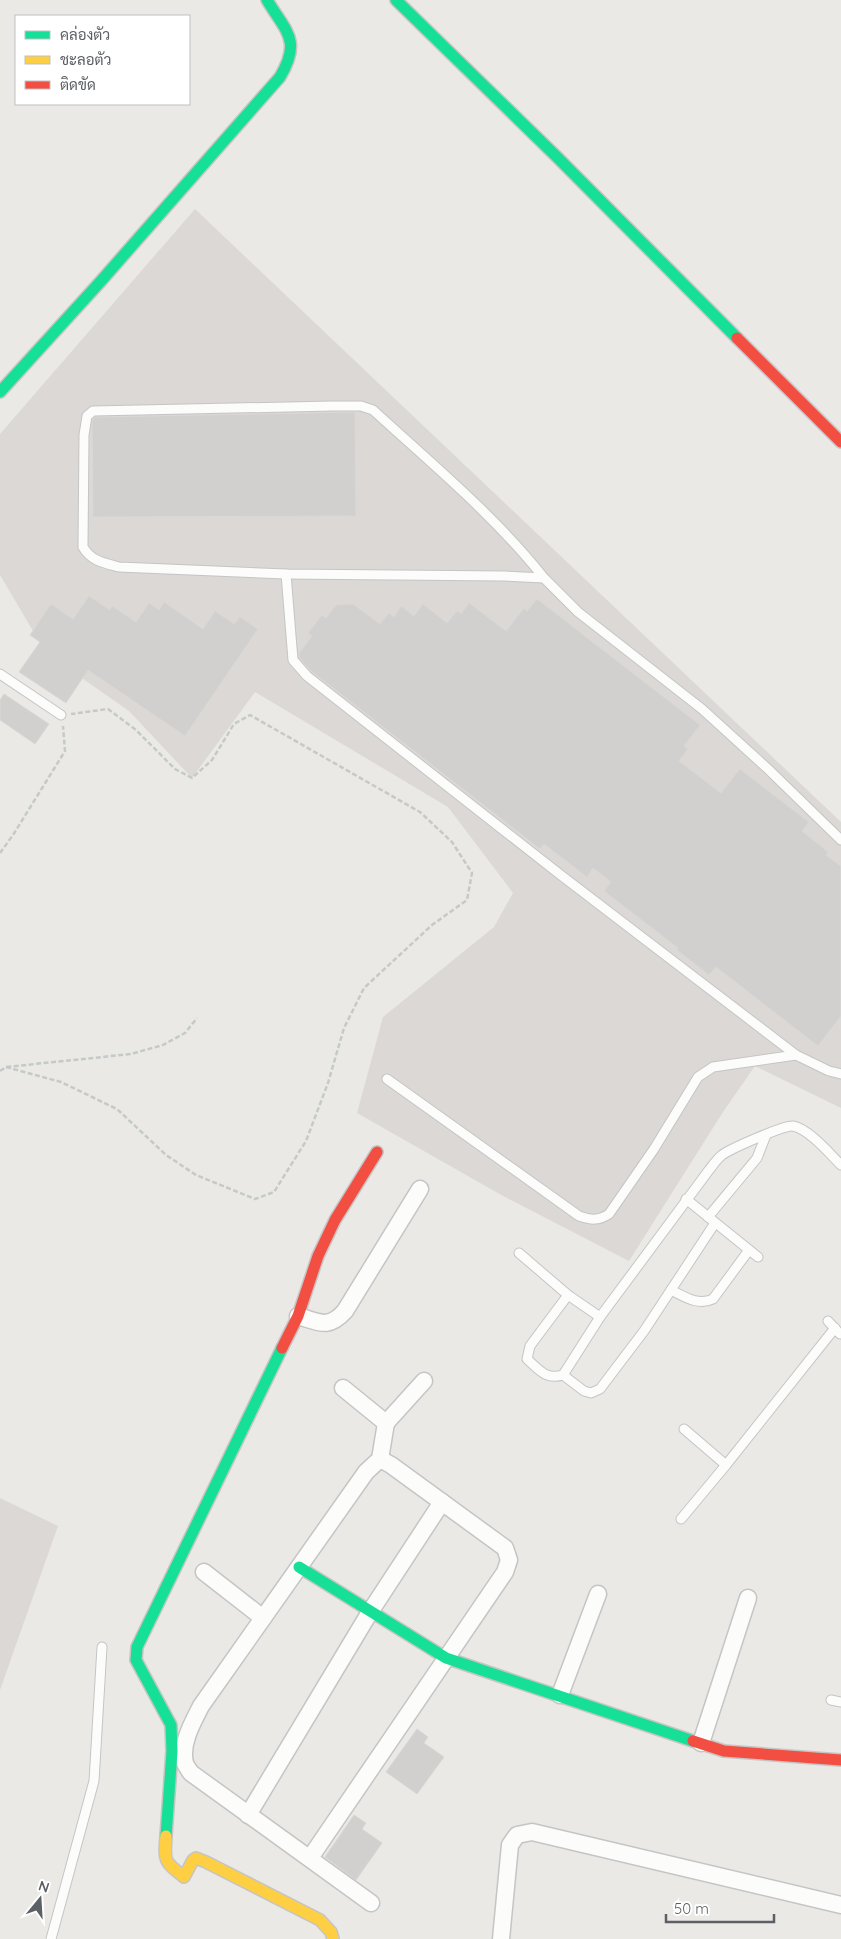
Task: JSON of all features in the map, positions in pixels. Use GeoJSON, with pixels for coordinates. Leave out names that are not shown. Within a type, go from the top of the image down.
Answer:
{"type":"FeatureCollection","features":[{"type":"Feature","properties":{"kind":"street"},"geometry":{"type":"LineString","coordinates":[[0,392],[127,252],[284,72],[293,50],[292,41],[267,0]]}},
{"type":"Feature","properties":{"kind":"street"},"geometry":{"type":"LineString","coordinates":[[396,0],[564,164],[841,442]]}},
{"type":"Feature","properties":{"kind":"street"},"geometry":{"type":"LineString","coordinates":[[333,1939],[331,1932],[320,1920],[206,1862],[196,1858],[193,1860],[184,1877],[167,1863],[164,1856],[172,1751],[171,1725],[136,1660],[136,1646],[298,1316],[318,1256],[335,1220],[377,1152]]}},
{"type":"Feature","properties":{"kind":"street"},"geometry":{"type":"LineString","coordinates":[[298,1316],[327,1324],[336,1320],[345,1311],[420,1189]]}},
{"type":"Feature","properties":{"kind":"street"},"geometry":{"type":"LineString","coordinates":[[371,1903],[191,1773],[185,1763],[185,1747],[190,1729],[201,1706],[366,1472],[380,1459],[386,1423],[424,1381]]}},
{"type":"Feature","properties":{"kind":"street"},"geometry":{"type":"LineString","coordinates":[[344,1388],[386,1423]]}},
{"type":"Feature","properties":{"kind":"street"},"geometry":{"type":"LineString","coordinates":[[310,1858],[505,1572],[509,1560],[505,1548],[380,1459]]}},
{"type":"Feature","properties":{"kind":"street"},"geometry":{"type":"LineString","coordinates":[[248,1815],[370,1612],[442,1502]]}},
{"type":"Feature","properties":{"kind":"street"},"geometry":{"type":"LineString","coordinates":[[299,1567],[446,1658],[724,1750],[841,1760]]}},
{"type":"Feature","properties":{"kind":"street"},"geometry":{"type":"LineString","coordinates":[[204,1572],[263,1618]]}},
{"type":"Feature","properties":{"kind":"street"},"geometry":{"type":"LineString","coordinates":[[560,1695],[598,1594]]}},
{"type":"Feature","properties":{"kind":"street"},"geometry":{"type":"LineString","coordinates":[[701,1743],[748,1598]]}},
{"type":"Feature","properties":{"kind":"street"},"geometry":{"type":"LineString","coordinates":[[502,1939],[510,1845],[518,1834],[532,1832],[841,1905]]}},
{"type":"Feature","properties":{"kind":"lane"},"geometry":{"type":"LineString","coordinates":[[544,578],[286,574],[119,567],[99,562],[88,556],[83,547],[84,435],[87,416],[90,413],[333,406],[361,406],[373,410],[498,526],[523,551],[544,578],[578,612],[702,709],[768,769],[841,840]]}},
{"type":"Feature","properties":{"kind":"lane"},"geometry":{"type":"LineString","coordinates":[[286,574],[294,660],[307,676],[554,870],[796,1055],[829,1071],[841,1074]]}},
{"type":"Feature","properties":{"kind":"lane"},"geometry":{"type":"LineString","coordinates":[[0,674],[61,715]]}},
{"type":"Feature","properties":{"kind":"lane"},"geometry":{"type":"LineString","coordinates":[[387,1079],[579,1216],[591,1220],[600,1220],[609,1214],[654,1149],[698,1077],[713,1067],[796,1055]]}},
{"type":"Feature","properties":{"kind":"lane"},"geometry":{"type":"LineString","coordinates":[[568,1295],[530,1346],[528,1352],[528,1359],[543,1374],[556,1377],[563,1375],[600,1317],[686,1199],[720,1156],[729,1150],[782,1128],[794,1126],[808,1133],[841,1165]]}},
{"type":"Feature","properties":{"kind":"lane"},"geometry":{"type":"LineString","coordinates":[[563,1375],[584,1391],[591,1393],[600,1389],[644,1331],[671,1290],[712,1220],[756,1158],[766,1136]]}},
{"type":"Feature","properties":{"kind":"lane"},"geometry":{"type":"LineString","coordinates":[[686,1199],[758,1257]]}},
{"type":"Feature","properties":{"kind":"lane"},"geometry":{"type":"LineString","coordinates":[[671,1290],[695,1302],[706,1302],[713,1299],[749,1250]]}},
{"type":"Feature","properties":{"kind":"lane"},"geometry":{"type":"LineString","coordinates":[[519,1253],[568,1295],[600,1317]]}},
{"type":"Feature","properties":{"kind":"lane"},"geometry":{"type":"LineString","coordinates":[[681,1519],[838,1331],[828,1321]]}},
{"type":"Feature","properties":{"kind":"lane"},"geometry":{"type":"LineString","coordinates":[[684,1429],[726,1465]]}},
{"type":"Feature","properties":{"kind":"lane"},"geometry":{"type":"LineString","coordinates":[[51,1939],[94,1781],[102,1646]]}},
{"type":"Feature","properties":{"kind":"lane"},"geometry":{"type":"LineString","coordinates":[[831,1700],[841,1702]]}},
{"type":"Feature","properties":{"kind":"path"},"geometry":{"type":"LineString","coordinates":[[0,853],[65,751],[61,715],[108,709],[136,730],[175,769],[192,778],[212,760],[234,724],[250,716],[420,812],[452,842],[472,872],[467,900],[432,925],[364,988],[344,1028],[328,1083],[306,1141],[274,1192],[255,1199],[196,1175],[166,1155],[117,1109],[61,1082],[6,1067]]}},
{"type":"Feature","properties":{"kind":"path"},"geometry":{"type":"LineString","coordinates":[[0,1071],[6,1067],[130,1054],[163,1045],[185,1033],[197,1018]]}},
{"type":"Feature","properties":{"kind":"shaded area"},"geometry":{"type":"Polygon","coordinates":[[[195,209],[841,822],[841,1108],[755,1066],[723,1112],[629,1261],[503,1196],[357,1113],[383,1017],[494,927],[513,893],[448,807],[255,692],[192,778],[129,711],[46,653],[0,575],[0,434],[195,209]]]}},
{"type":"Feature","properties":{"kind":"shaded area"},"geometry":{"type":"Polygon","coordinates":[[[0,1498],[58,1526],[0,1690],[0,1498]]]}},
{"type":"Feature","properties":{"kind":"building"},"geometry":{"type":"Polygon","coordinates":[[[355,412],[356,516],[93,517],[92,424],[95,417],[355,412]]]}},
{"type":"Feature","properties":{"kind":"building"},"geometry":{"type":"Polygon","coordinates":[[[89,596],[110,610],[112,606],[136,622],[149,603],[159,610],[164,602],[203,629],[215,611],[234,624],[240,617],[258,629],[185,736],[88,670],[66,703],[19,672],[40,642],[30,635],[51,604],[73,619],[89,596]]]}},
{"type":"Feature","properties":{"kind":"building"},"geometry":{"type":"Polygon","coordinates":[[[537,599],[700,725],[684,746],[688,749],[679,761],[721,793],[740,769],[809,822],[802,831],[828,852],[826,855],[841,866],[841,1016],[818,1046],[716,967],[709,975],[677,950],[678,948],[604,891],[611,882],[593,868],[587,877],[544,844],[540,849],[311,671],[299,657],[299,653],[312,636],[308,633],[322,615],[326,618],[336,605],[353,604],[380,624],[389,613],[394,617],[401,606],[414,616],[423,604],[447,623],[457,611],[461,614],[469,603],[506,631],[524,608],[527,611],[537,599]]]}},
{"type":"Feature","properties":{"kind":"building"},"geometry":{"type":"Polygon","coordinates":[[[4,694],[49,724],[35,744],[0,720],[0,700],[4,694]]]}},
{"type":"Feature","properties":{"kind":"building"},"geometry":{"type":"Polygon","coordinates":[[[417,1729],[428,1737],[424,1743],[444,1757],[417,1794],[386,1772],[417,1729]]]}},
{"type":"Feature","properties":{"kind":"building"},"geometry":{"type":"Polygon","coordinates":[[[354,1815],[366,1823],[362,1829],[382,1843],[356,1880],[325,1857],[354,1815]]]}},
{"type":"Feature","properties":{"kind":"traffic: fast"},"geometry":{"type":"LineString","coordinates":[[0,392],[101,281],[280,77],[287,64],[291,45],[285,29],[267,0]]}},
{"type":"Feature","properties":{"kind":"traffic: fast"},"geometry":{"type":"LineString","coordinates":[[396,0],[557,157],[737,338]]}},
{"type":"Feature","properties":{"kind":"traffic: fast"},"geometry":{"type":"LineString","coordinates":[[166,1836],[172,1751],[171,1725],[136,1660],[137,1647],[282,1348]]}},
{"type":"Feature","properties":{"kind":"traffic: fast"},"geometry":{"type":"LineString","coordinates":[[299,1567],[446,1658],[693,1741]]}},
{"type":"Feature","properties":{"kind":"traffic: slow"},"geometry":{"type":"LineString","coordinates":[[166,1836],[165,1851],[167,1860],[172,1868],[184,1877],[193,1860],[196,1858],[206,1862],[320,1920],[331,1932],[333,1939]]}},
{"type":"Feature","properties":{"kind":"traffic: jam"},"geometry":{"type":"LineString","coordinates":[[737,338],[841,442]]}},
{"type":"Feature","properties":{"kind":"traffic: jam"},"geometry":{"type":"LineString","coordinates":[[282,1348],[298,1316],[318,1256],[335,1220],[377,1152]]}},
{"type":"Feature","properties":{"kind":"traffic: jam"},"geometry":{"type":"LineString","coordinates":[[693,1741],[724,1751],[841,1760]]}}]}
